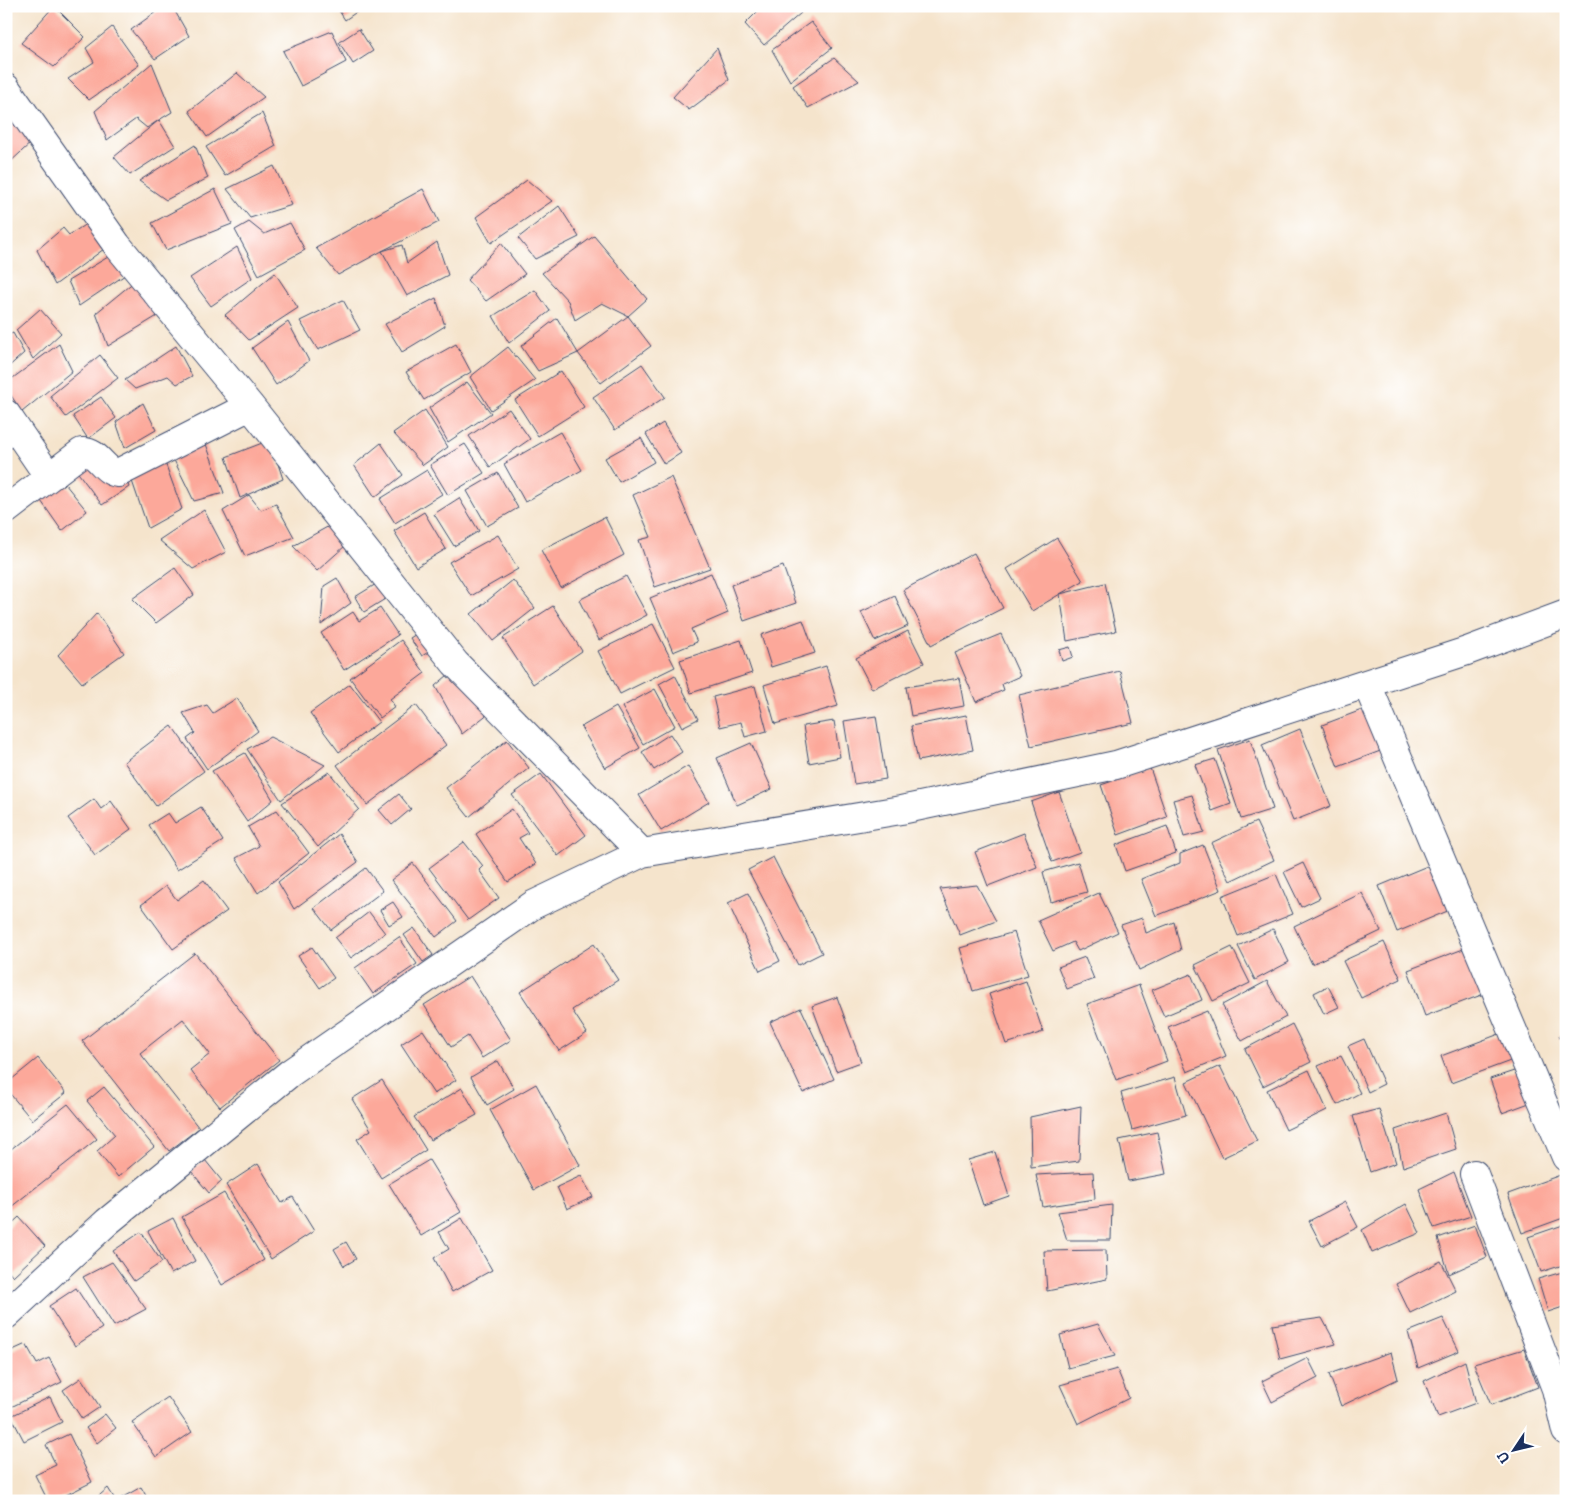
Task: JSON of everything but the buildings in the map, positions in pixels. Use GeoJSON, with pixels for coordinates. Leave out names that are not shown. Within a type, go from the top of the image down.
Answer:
{"type":"FeatureCollection","features":[{"type":"Feature","properties":{"kind":"street"},"geometry":{"type":"LineString","coordinates":[[6,88],[117,245],[250,406],[455,663],[642,853]]}},
{"type":"Feature","properties":{"kind":"street"},"geometry":{"type":"LineString","coordinates":[[6,510],[82,452],[93,454],[111,472],[118,473],[250,406]]}},
{"type":"Feature","properties":{"kind":"street"},"geometry":{"type":"LineString","coordinates":[[6,414],[49,477]]}},
{"type":"Feature","properties":{"kind":"street"},"geometry":{"type":"LineString","coordinates":[[6,1315],[107,1222],[290,1073],[533,905],[642,853],[901,810],[1116,764],[1467,651],[1566,614]]}},
{"type":"Feature","properties":{"kind":"street"},"geometry":{"type":"LineString","coordinates":[[1366,684],[1566,1157]]}},
{"type":"Feature","properties":{"kind":"street"},"geometry":{"type":"LineString","coordinates":[[1474,1174],[1561,1386],[1566,1431]]}}]}
